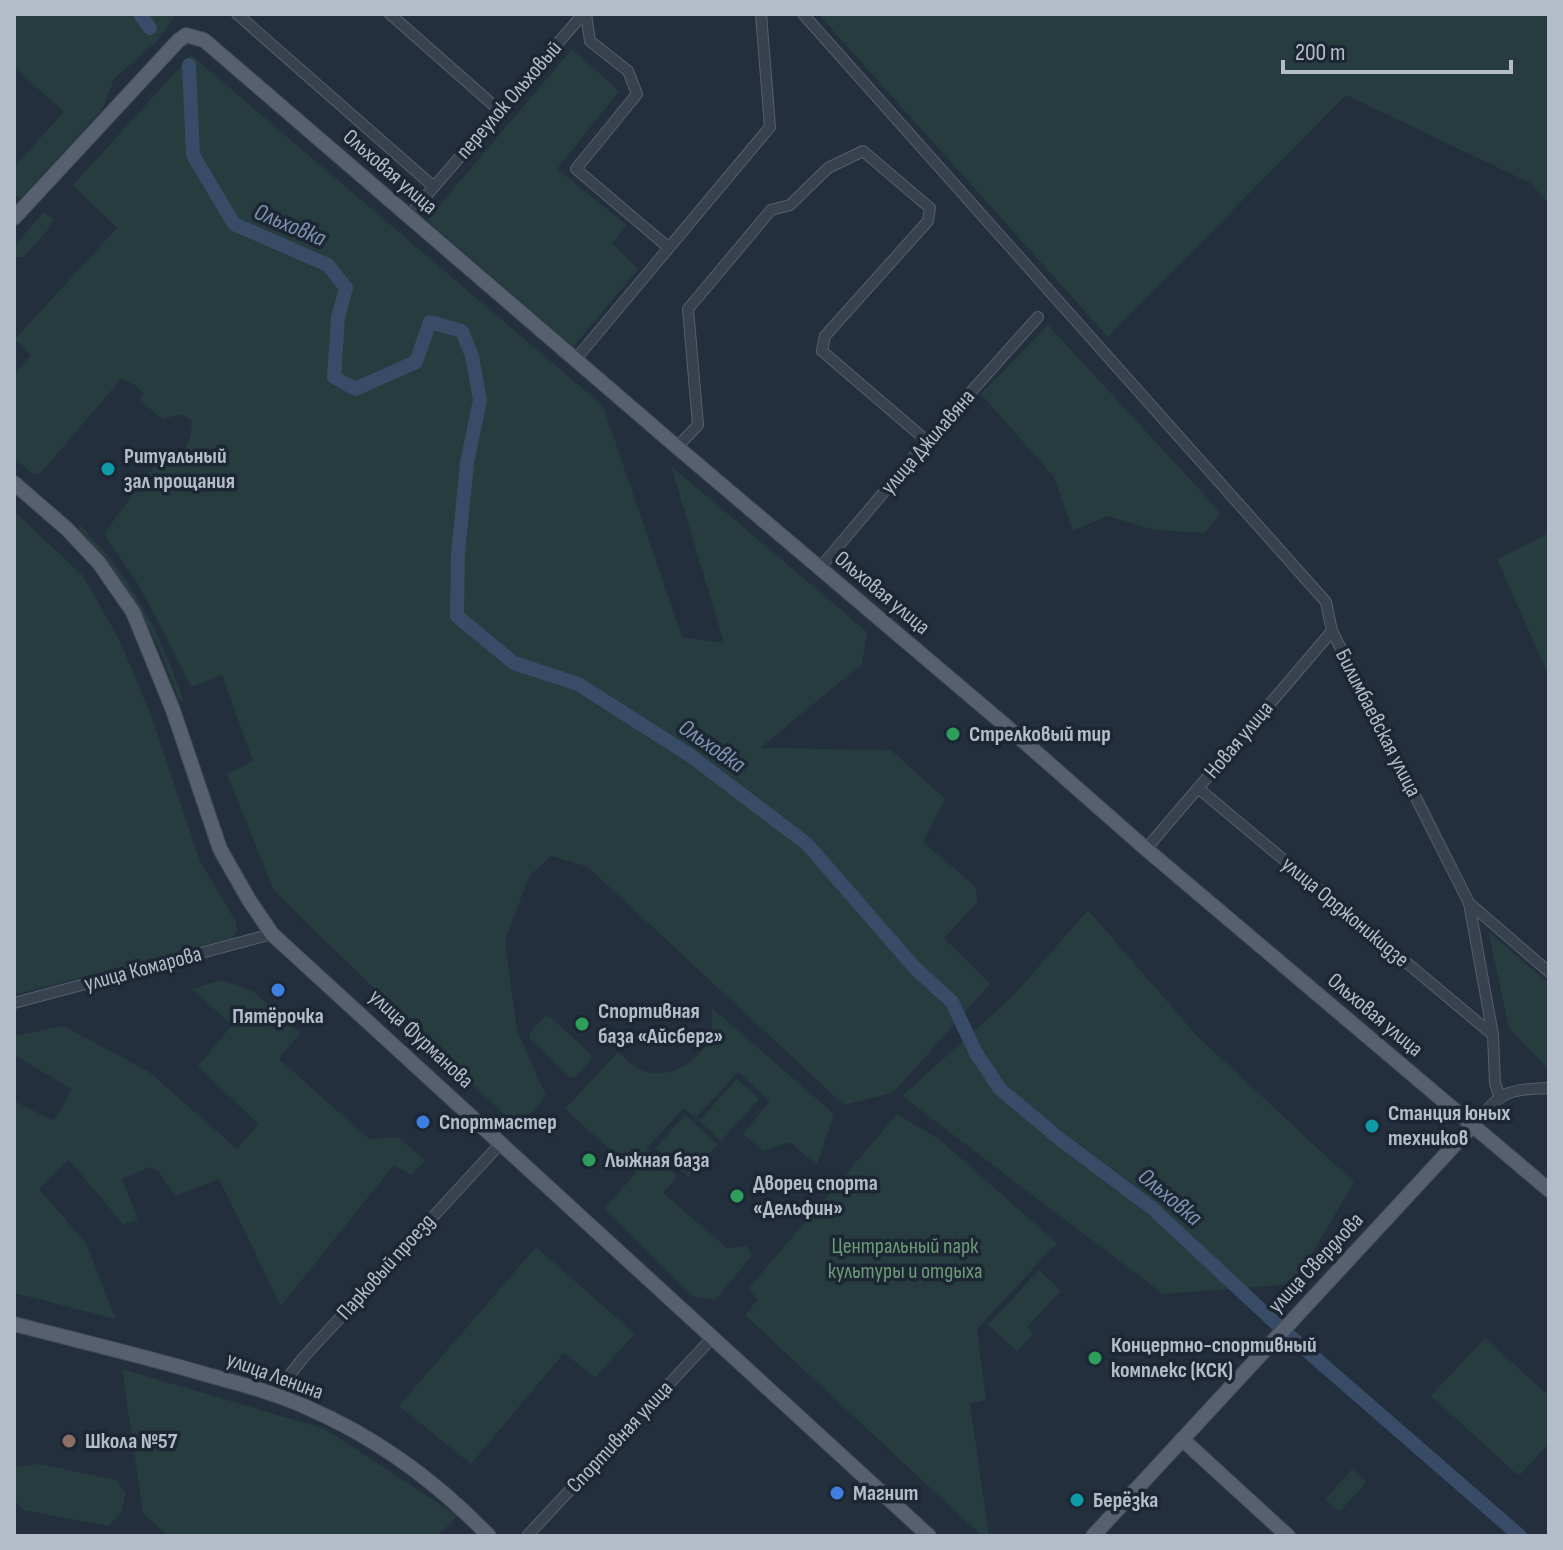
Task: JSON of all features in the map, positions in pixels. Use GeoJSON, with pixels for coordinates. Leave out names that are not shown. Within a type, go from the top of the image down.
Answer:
{"type":"FeatureCollection","features":[{"type":"Feature","properties":{"kind":"main road","name":"Ольховая улица"},"geometry":{"type":"LineString","coordinates":[[14,218],[169,49],[186,35],[204,40],[1146,849],[1549,1190]]}},
{"type":"Feature","properties":{"kind":"main road","name":"улица Фурманова"},"geometry":{"type":"LineString","coordinates":[[14,483],[67,529],[99,563],[133,612],[173,710],[220,849],[272,934],[929,1536]]}},
{"type":"Feature","properties":{"kind":"main road","name":"улица Свердлова"},"geometry":{"type":"LineString","coordinates":[[1093,1536],[1472,1126]]}},
{"type":"Feature","properties":{"kind":"main road","name":"улица Ленина"},"geometry":{"type":"LineString","coordinates":[[14,1324],[148,1357],[281,1398],[320,1414],[407,1463],[449,1497],[489,1536]]}},
{"type":"Feature","properties":{"kind":"main road"},"geometry":{"type":"LineString","coordinates":[[1182,1439],[1288,1536]]}},
{"type":"Feature","properties":{"kind":"street"},"geometry":{"type":"LineString","coordinates":[[237,14],[434,187]]}},
{"type":"Feature","properties":{"kind":"street"},"geometry":{"type":"LineString","coordinates":[[585,14],[590,41],[628,71],[637,94],[576,169],[669,248]]}},
{"type":"Feature","properties":{"kind":"street","name":"переулок Ольховый"},"geometry":{"type":"LineString","coordinates":[[408,217],[585,14]]}},
{"type":"Feature","properties":{"kind":"street"},"geometry":{"type":"LineString","coordinates":[[575,360],[770,127],[761,14]]}},
{"type":"Feature","properties":{"kind":"street","name":"Билимбаевская улица"},"geometry":{"type":"LineString","coordinates":[[803,14],[1326,602],[1332,631],[1469,903],[1493,1035],[1495,1083],[1499,1095]]}},
{"type":"Feature","properties":{"kind":"street"},"geometry":{"type":"LineString","coordinates":[[396,16],[500,111]]}},
{"type":"Feature","properties":{"kind":"street"},"geometry":{"type":"LineString","coordinates":[[677,447],[698,425],[688,309],[771,210],[790,205],[828,168],[863,151],[930,208],[928,221],[825,336],[822,351],[927,441]]}},
{"type":"Feature","properties":{"kind":"street","name":"улица Джилавяна"},"geometry":{"type":"LineString","coordinates":[[819,569],[927,441],[1038,317]]}},
{"type":"Feature","properties":{"kind":"street","name":"Новая улица"},"geometry":{"type":"LineString","coordinates":[[1146,849],[1332,631]]}},
{"type":"Feature","properties":{"kind":"street","name":"улица Орджоникидзе"},"geometry":{"type":"LineString","coordinates":[[1198,788],[1493,1035]]}},
{"type":"Feature","properties":{"kind":"street"},"geometry":{"type":"LineString","coordinates":[[1469,903],[1549,972]]}},
{"type":"Feature","properties":{"kind":"street","name":"улица Комарова"},"geometry":{"type":"LineString","coordinates":[[14,1003],[272,934]]}},
{"type":"Feature","properties":{"kind":"street"},"geometry":{"type":"LineString","coordinates":[[1472,1126],[1499,1095],[1524,1089],[1549,1089]]}},
{"type":"Feature","properties":{"kind":"street","name":"Парковый проезд"},"geometry":{"type":"LineString","coordinates":[[281,1398],[286,1380],[303,1358],[501,1143]]}},
{"type":"Feature","properties":{"kind":"street","name":"Спортивная улица"},"geometry":{"type":"LineString","coordinates":[[527,1536],[712,1338]]}},
{"type":"Feature","properties":{"kind":"green space"},"geometry":{"type":"Polygon","coordinates":[[[14,14],[177,14],[157,41],[114,79],[103,108],[20,199],[14,194],[14,167],[64,112],[14,67],[14,14]]]}},
{"type":"Feature","properties":{"kind":"green space"},"geometry":{"type":"Polygon","coordinates":[[[818,14],[1549,14],[1549,203],[1530,183],[1346,95],[1108,337],[818,14]]]}},
{"type":"Feature","properties":{"kind":"green space"},"geometry":{"type":"Polygon","coordinates":[[[572,49],[619,91],[557,169],[627,225],[612,243],[638,269],[573,347],[427,220],[572,49]]]}},
{"type":"Feature","properties":{"kind":"green space"},"geometry":{"type":"Polygon","coordinates":[[[191,55],[603,406],[682,637],[724,643],[671,466],[867,632],[862,664],[760,748],[891,750],[945,799],[923,842],[976,887],[977,903],[944,938],[990,984],[893,1093],[844,1105],[588,867],[551,856],[529,876],[505,941],[517,1030],[546,1096],[518,1128],[274,891],[227,774],[253,761],[222,675],[191,687],[142,590],[105,532],[161,457],[172,464],[180,454],[189,439],[191,420],[181,414],[163,419],[140,401],[143,393],[135,385],[121,379],[40,474],[33,474],[14,458],[14,374],[31,355],[15,339],[117,228],[73,185],[191,55]]]}},
{"type":"Feature","properties":{"kind":"green space"},"geometry":{"type":"Polygon","coordinates":[[[44,212],[53,219],[51,226],[24,257],[16,257],[14,246],[44,212]]]}},
{"type":"Feature","properties":{"kind":"green space"},"geometry":{"type":"Polygon","coordinates":[[[1048,325],[1221,513],[1205,533],[1154,530],[1108,516],[1073,531],[1054,477],[981,394],[1048,325]]]}},
{"type":"Feature","properties":{"kind":"green space"},"geometry":{"type":"Polygon","coordinates":[[[14,511],[83,576],[120,641],[152,718],[200,861],[236,922],[237,931],[231,939],[14,995],[14,511]]]}},
{"type":"Feature","properties":{"kind":"green space"},"geometry":{"type":"Polygon","coordinates":[[[79,524],[114,564],[142,606],[165,652],[184,702],[178,698],[150,629],[126,587],[79,530],[79,524]]]}},
{"type":"Feature","properties":{"kind":"green space"},"geometry":{"type":"Polygon","coordinates":[[[1549,533],[1549,677],[1497,559],[1549,533]]]}},
{"type":"Feature","properties":{"kind":"green space"},"geometry":{"type":"Polygon","coordinates":[[[1088,910],[1198,1037],[1354,1182],[1294,1284],[1163,1294],[902,1096],[1014,995],[1088,910]]]}},
{"type":"Feature","properties":{"kind":"green space"},"geometry":{"type":"Polygon","coordinates":[[[1488,931],[1549,984],[1549,1069],[1509,1028],[1488,931]]]}},
{"type":"Feature","properties":{"kind":"green space"},"geometry":{"type":"Polygon","coordinates":[[[221,980],[253,991],[300,1033],[279,1059],[369,1139],[397,1137],[426,1160],[411,1175],[394,1165],[281,1306],[219,1179],[175,1196],[159,1172],[150,1167],[122,1179],[138,1220],[123,1224],[69,1160],[39,1189],[86,1243],[116,1319],[14,1293],[14,1101],[54,1121],[72,1089],[14,1055],[14,1036],[64,1026],[149,1072],[237,1149],[258,1124],[198,1066],[232,1025],[192,989],[221,980]]]}},
{"type":"Feature","properties":{"kind":"green space"},"geometry":{"type":"Polygon","coordinates":[[[712,1008],[834,1114],[817,1165],[790,1142],[764,1151],[743,1134],[770,1101],[738,1072],[696,1118],[684,1108],[646,1149],[677,1176],[663,1193],[727,1248],[746,1246],[752,1256],[715,1300],[694,1297],[604,1209],[636,1173],[565,1109],[618,1052],[637,1068],[654,1073],[675,1070],[693,1060],[712,1031],[712,1008]]]}},
{"type":"Feature","properties":{"kind":"green space"},"geometry":{"type":"Polygon","coordinates":[[[545,1016],[550,1017],[591,1054],[591,1060],[576,1077],[570,1077],[530,1039],[529,1034],[545,1016]]]}},
{"type":"Feature","properties":{"kind":"green space"},"geometry":{"type":"Polygon","coordinates":[[[737,1079],[759,1099],[721,1141],[699,1121],[737,1079]]]}},
{"type":"Feature","properties":{"kind":"green space","name":"Центральный парк культуры и отдыха"},"geometry":{"type":"Polygon","coordinates":[[[897,1114],[940,1140],[1057,1243],[977,1329],[986,1400],[970,1404],[989,1536],[982,1536],[745,1315],[758,1299],[748,1289],[897,1114]]]}},
{"type":"Feature","properties":{"kind":"green space"},"geometry":{"type":"Polygon","coordinates":[[[685,1115],[718,1144],[688,1177],[656,1148],[685,1115]]]}},
{"type":"Feature","properties":{"kind":"green space"},"geometry":{"type":"Polygon","coordinates":[[[536,1247],[635,1334],[595,1377],[564,1353],[471,1464],[399,1406],[536,1247]]]}},
{"type":"Feature","properties":{"kind":"green space"},"geometry":{"type":"Polygon","coordinates":[[[1039,1270],[1061,1291],[1027,1327],[1033,1334],[1017,1351],[988,1325],[1039,1270]]]}},
{"type":"Feature","properties":{"kind":"green space"},"geometry":{"type":"Polygon","coordinates":[[[1485,1338],[1549,1396],[1549,1443],[1519,1476],[1431,1396],[1485,1338]]]}},
{"type":"Feature","properties":{"kind":"green space"},"geometry":{"type":"Polygon","coordinates":[[[122,1369],[325,1429],[458,1516],[437,1536],[168,1536],[143,1513],[122,1369]]]}},
{"type":"Feature","properties":{"kind":"green space"},"geometry":{"type":"Polygon","coordinates":[[[39,1464],[116,1480],[126,1493],[121,1514],[108,1526],[23,1510],[14,1499],[16,1467],[39,1464]]]}},
{"type":"Feature","properties":{"kind":"green space"},"geometry":{"type":"Polygon","coordinates":[[[1352,1469],[1367,1482],[1339,1512],[1325,1499],[1352,1469]]]}},
{"type":"Feature","properties":{"kind":"waterway","name":"Ольховка"},"geometry":{"type":"LineString","coordinates":[[140,14],[150,28]]}},
{"type":"Feature","properties":{"kind":"waterway","name":"Ольховка"},"geometry":{"type":"LineString","coordinates":[[189,65],[193,155],[234,224],[328,265],[346,288],[338,317],[334,377],[355,389],[416,362],[430,322],[462,331],[472,356],[480,400],[467,463],[458,553],[457,616],[514,663],[578,684],[691,756],[807,844],[915,968],[952,1002],[976,1053],[1000,1089],[1061,1140],[1152,1208],[1283,1330],[1520,1536]]}},
{"type":"Feature","properties":{"kind":"place","name":"Ритуальный зал прощания"},"geometry":{"type":"Point","coordinates":[108,469]}},
{"type":"Feature","properties":{"kind":"place","name":"Стрелковый тир"},"geometry":{"type":"Point","coordinates":[953,734]}},
{"type":"Feature","properties":{"kind":"place","name":"Пятёрочка"},"geometry":{"type":"Point","coordinates":[278,990]}},
{"type":"Feature","properties":{"kind":"place","name":"Спортивная база «Айсберг»"},"geometry":{"type":"Point","coordinates":[582,1024]}},
{"type":"Feature","properties":{"kind":"place","name":"Спортмастер"},"geometry":{"type":"Point","coordinates":[423,1122]}},
{"type":"Feature","properties":{"kind":"place","name":"Станция юных техников"},"geometry":{"type":"Point","coordinates":[1372,1126]}},
{"type":"Feature","properties":{"kind":"place","name":"Лыжная база"},"geometry":{"type":"Point","coordinates":[589,1160]}},
{"type":"Feature","properties":{"kind":"place","name":"Дворец спорта «Дельфин»"},"geometry":{"type":"Point","coordinates":[737,1196]}},
{"type":"Feature","properties":{"kind":"place","name":"Концертно-спортивный комплекс (КСК)"},"geometry":{"type":"Point","coordinates":[1095,1358]}},
{"type":"Feature","properties":{"kind":"place","name":"Школа №57"},"geometry":{"type":"Point","coordinates":[69,1441]}},
{"type":"Feature","properties":{"kind":"place","name":"Магнит"},"geometry":{"type":"Point","coordinates":[837,1493]}},
{"type":"Feature","properties":{"kind":"place","name":"Берёзка"},"geometry":{"type":"Point","coordinates":[1077,1500]}}]}
